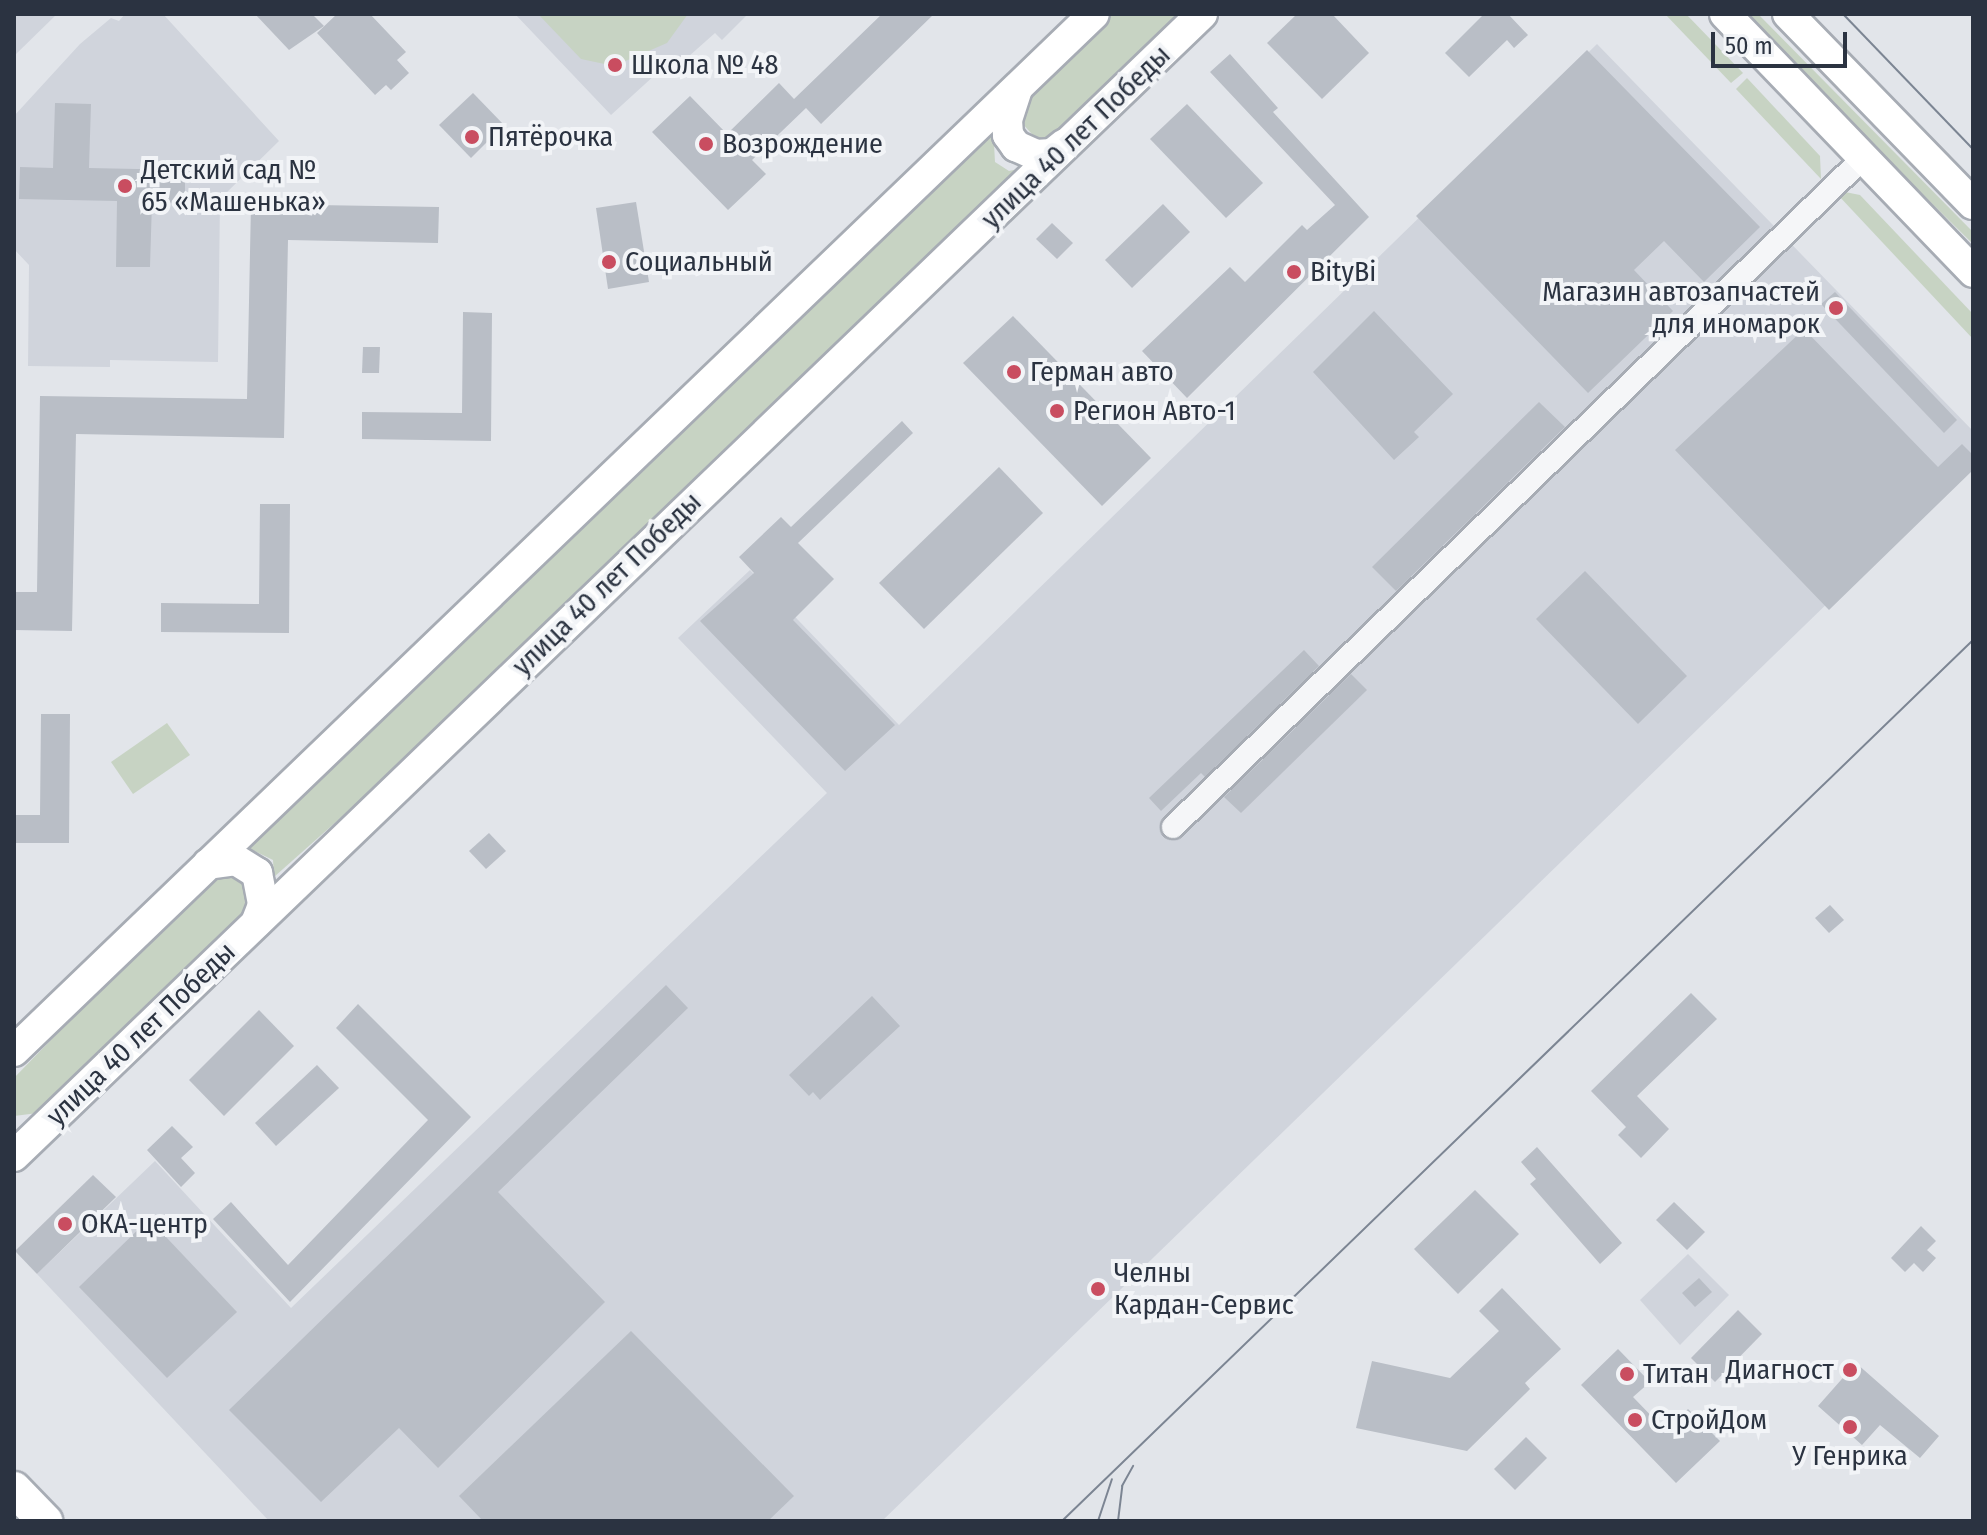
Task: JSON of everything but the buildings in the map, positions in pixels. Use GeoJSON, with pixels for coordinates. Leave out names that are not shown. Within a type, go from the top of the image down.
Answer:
{"type":"FeatureCollection","features":[{"type":"Feature","properties":{"kind":"main road"},"geometry":{"type":"LineString","coordinates":[[14,1489],[45,1521]]}},
{"type":"Feature","properties":{"kind":"street"},"geometry":{"type":"LineString","coordinates":[[14,1051],[1094,14]]}},
{"type":"Feature","properties":{"kind":"street","name":"улица 40 лет Победы"},"geometry":{"type":"LineString","coordinates":[[14,1156],[1202,14]]}},
{"type":"Feature","properties":{"kind":"street"},"geometry":{"type":"LineString","coordinates":[[1725,14],[1967,262]]}},
{"type":"Feature","properties":{"kind":"street"},"geometry":{"type":"LineString","coordinates":[[1788,14],[1973,204]]}},
{"type":"Feature","properties":{"kind":"street"},"geometry":{"type":"LineString","coordinates":[[1018,87],[1007,120],[1008,135],[1016,146],[1036,155],[1052,154],[1076,137]]}},
{"type":"Feature","properties":{"kind":"street"},"geometry":{"type":"LineString","coordinates":[[1173,827],[1863,158]]}},
{"type":"Feature","properties":{"kind":"street"},"geometry":{"type":"LineString","coordinates":[[208,864],[236,860],[257,873],[263,905],[256,923]]}},
{"type":"Feature","properties":{"kind":"street"},"geometry":{"type":"LineString","coordinates":[[14,1129],[29,1128],[59,1112]]}},
{"type":"Feature","properties":{"kind":"shaded area"},"geometry":{"type":"Polygon","coordinates":[[[14,14],[57,14],[14,56],[14,14]]]}},
{"type":"Feature","properties":{"kind":"shaded area","name":"Детский сад № 65 «Машенька»"},"geometry":{"type":"Polygon","coordinates":[[[125,14],[163,14],[279,141],[220,199],[218,362],[110,360],[110,367],[28,366],[29,265],[14,249],[14,116],[80,44],[111,18],[119,21],[125,14]]]}},
{"type":"Feature","properties":{"kind":"shaded area","name":"Школа № 48"},"geometry":{"type":"Polygon","coordinates":[[[515,14],[748,14],[722,40],[715,33],[679,65],[667,64],[611,115],[515,14]]]}},
{"type":"Feature","properties":{"kind":"shaded area"},"geometry":{"type":"Polygon","coordinates":[[[1597,44],[1973,431],[1973,462],[882,1521],[269,1521],[37,1274],[155,1161],[291,1308],[827,793],[678,638],[750,570],[899,725],[1597,44]]]}},
{"type":"Feature","properties":{"kind":"shaded area"},"geometry":{"type":"Polygon","coordinates":[[[1688,1254],[1729,1295],[1680,1345],[1640,1300],[1688,1254]]]}},
{"type":"Feature","properties":{"kind":"green space"},"geometry":{"type":"Polygon","coordinates":[[[538,14],[688,14],[667,43],[614,66],[581,59],[538,14]]]}},
{"type":"Feature","properties":{"kind":"green space"},"geometry":{"type":"Polygon","coordinates":[[[1109,14],[1186,14],[1051,142],[1040,143],[1021,122],[1025,96],[1109,14]]]}},
{"type":"Feature","properties":{"kind":"green space"},"geometry":{"type":"Polygon","coordinates":[[[1665,14],[1686,14],[1743,73],[1731,83],[1665,14]]]}},
{"type":"Feature","properties":{"kind":"green space"},"geometry":{"type":"Polygon","coordinates":[[[1740,14],[1758,14],[1973,232],[1973,244],[1740,14]]]}},
{"type":"Feature","properties":{"kind":"green space"},"geometry":{"type":"Polygon","coordinates":[[[1747,78],[1820,156],[1821,179],[1736,89],[1747,78]]]}},
{"type":"Feature","properties":{"kind":"green space"},"geometry":{"type":"Polygon","coordinates":[[[993,126],[995,162],[1009,171],[1031,166],[463,709],[274,877],[273,860],[244,846],[993,126]]]}},
{"type":"Feature","properties":{"kind":"green space"},"geometry":{"type":"Polygon","coordinates":[[[1845,192],[1860,195],[1973,314],[1973,339],[1838,195],[1845,192]]]}},
{"type":"Feature","properties":{"kind":"green space"},"geometry":{"type":"Polygon","coordinates":[[[167,723],[190,755],[133,794],[111,762],[167,723]]]}},
{"type":"Feature","properties":{"kind":"green space"},"geometry":{"type":"Polygon","coordinates":[[[212,874],[235,874],[249,886],[247,916],[38,1113],[14,1116],[14,1078],[212,874]]]}},
{"type":"Feature","properties":{"kind":"tram line"},"geometry":{"type":"LineString","coordinates":[[1843,14],[1973,149]]}},
{"type":"Feature","properties":{"kind":"tram line"},"geometry":{"type":"LineString","coordinates":[[1062,1521],[1973,640]]}},
{"type":"Feature","properties":{"kind":"tram line"},"geometry":{"type":"LineString","coordinates":[[1118,1521],[1122,1486],[1133,1466]]}},
{"type":"Feature","properties":{"kind":"tram line"},"geometry":{"type":"LineString","coordinates":[[1098,1521],[1112,1479]]}},
{"type":"Feature","properties":{"kind":"place","name":"Школа № 48"},"geometry":{"type":"Point","coordinates":[615,65]}},
{"type":"Feature","properties":{"kind":"place","name":"Пятёрочка"},"geometry":{"type":"Point","coordinates":[472,137]}},
{"type":"Feature","properties":{"kind":"place","name":"Возрождение"},"geometry":{"type":"Point","coordinates":[706,144]}},
{"type":"Feature","properties":{"kind":"place","name":"Детский сад № 65 «Машенька»"},"geometry":{"type":"Point","coordinates":[125,186]}},
{"type":"Feature","properties":{"kind":"place","name":"Социальный"},"geometry":{"type":"Point","coordinates":[609,262]}},
{"type":"Feature","properties":{"kind":"place","name":"BityBi"},"geometry":{"type":"Point","coordinates":[1294,272]}},
{"type":"Feature","properties":{"kind":"place","name":"Магазин автозапчастей для иномарок"},"geometry":{"type":"Point","coordinates":[1836,308]}},
{"type":"Feature","properties":{"kind":"place","name":"Герман авто"},"geometry":{"type":"Point","coordinates":[1014,372]}},
{"type":"Feature","properties":{"kind":"place","name":"Регион Авто-1"},"geometry":{"type":"Point","coordinates":[1057,411]}},
{"type":"Feature","properties":{"kind":"place","name":"ОКА-центр"},"geometry":{"type":"Point","coordinates":[65,1224]}},
{"type":"Feature","properties":{"kind":"place","name":"Челны Кардан-Сервис"},"geometry":{"type":"Point","coordinates":[1098,1289]}},
{"type":"Feature","properties":{"kind":"place","name":"Диагност"},"geometry":{"type":"Point","coordinates":[1850,1370]}},
{"type":"Feature","properties":{"kind":"place","name":"Титан"},"geometry":{"type":"Point","coordinates":[1627,1374]}},
{"type":"Feature","properties":{"kind":"place","name":"СтройДом"},"geometry":{"type":"Point","coordinates":[1635,1420]}},
{"type":"Feature","properties":{"kind":"place","name":"У Генрика"},"geometry":{"type":"Point","coordinates":[1850,1427]}}]}
